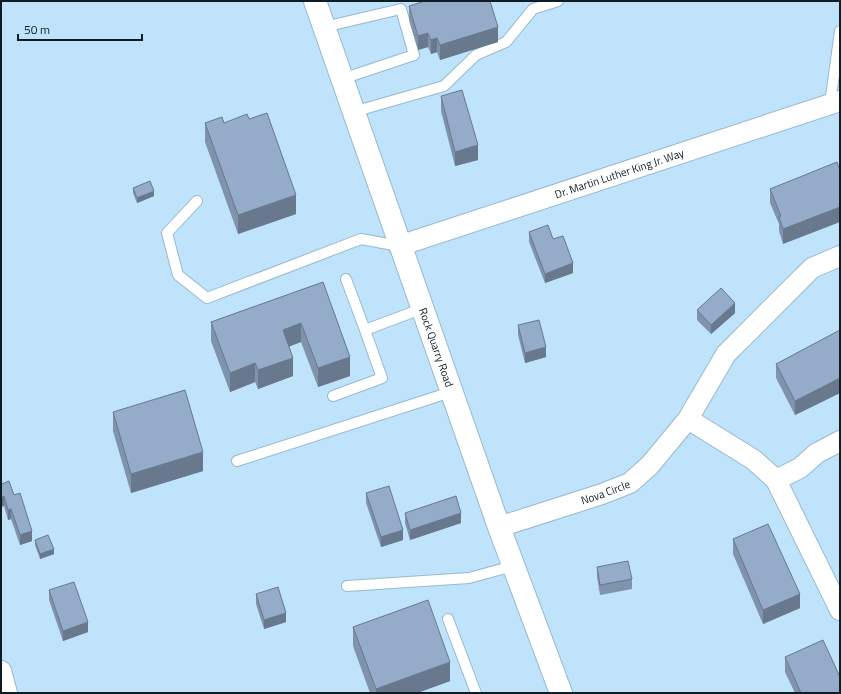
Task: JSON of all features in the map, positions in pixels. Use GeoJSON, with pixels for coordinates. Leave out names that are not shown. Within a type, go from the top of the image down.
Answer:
{"type":"FeatureCollection","features":[{"type":"Feature","properties":{"kind":"street","name":"Rock Quarry Road"},"geometry":{"type":"LineString","coordinates":[[315,1],[399,246],[513,566],[561,693]]}},
{"type":"Feature","properties":{"kind":"street","name":"Dr. Martin Luther King Jr. Way"},"geometry":{"type":"LineString","coordinates":[[399,246],[835,102]]}},
{"type":"Feature","properties":{"kind":"street","name":"Nova Circle"},"geometry":{"type":"LineString","coordinates":[[499,527],[602,494],[630,482],[650,465],[688,419],[726,354],[812,268],[840,256]]}},
{"type":"Feature","properties":{"kind":"street"},"geometry":{"type":"LineString","coordinates":[[688,419],[754,460],[776,480],[840,610]]}},
{"type":"Feature","properties":{"kind":"street"},"geometry":{"type":"LineString","coordinates":[[776,480],[800,468],[817,453],[840,441]]}},
{"type":"Feature","properties":{"kind":"street"},"geometry":{"type":"LineString","coordinates":[[1,671],[7,693]]}},
{"type":"Feature","properties":{"kind":"lane"},"geometry":{"type":"LineString","coordinates":[[353,112],[444,86],[476,55],[506,42],[532,5],[558,1]]}},
{"type":"Feature","properties":{"kind":"lane"},"geometry":{"type":"LineString","coordinates":[[324,27],[401,9],[414,56],[342,79]]}},
{"type":"Feature","properties":{"kind":"lane"},"geometry":{"type":"LineString","coordinates":[[835,102],[840,31]]}},
{"type":"Feature","properties":{"kind":"lane"},"geometry":{"type":"LineString","coordinates":[[197,201],[167,233],[178,276],[207,298],[361,239],[399,246]]}},
{"type":"Feature","properties":{"kind":"lane"},"geometry":{"type":"LineString","coordinates":[[333,396],[382,378],[346,279]]}},
{"type":"Feature","properties":{"kind":"lane"},"geometry":{"type":"LineString","coordinates":[[365,330],[422,309]]}},
{"type":"Feature","properties":{"kind":"lane"},"geometry":{"type":"LineString","coordinates":[[237,461],[451,392]]}},
{"type":"Feature","properties":{"kind":"lane"},"geometry":{"type":"LineString","coordinates":[[347,586],[469,578],[513,566]]}},
{"type":"Feature","properties":{"kind":"lane"},"geometry":{"type":"LineString","coordinates":[[448,619],[476,693]]}},
{"type":"Feature","properties":{"kind":"building"},"geometry":{"type":"Polygon","coordinates":[[[425,1],[490,1],[498,27],[440,45],[437,38],[431,40],[428,33],[418,36],[409,6],[425,1]]]}},
{"type":"Feature","properties":{"kind":"building"},"geometry":{"type":"Polygon","coordinates":[[[462,90],[478,145],[455,152],[441,96],[462,90]]]}},
{"type":"Feature","properties":{"kind":"building"},"geometry":{"type":"Polygon","coordinates":[[[267,113],[296,195],[238,215],[205,123],[222,117],[224,123],[247,114],[249,119],[267,113]]]}},
{"type":"Feature","properties":{"kind":"building"},"geometry":{"type":"Polygon","coordinates":[[[837,162],[840,170],[840,207],[783,229],[779,217],[781,216],[770,189],[837,162]]]}},
{"type":"Feature","properties":{"kind":"building"},"geometry":{"type":"Polygon","coordinates":[[[150,181],[154,191],[137,198],[133,188],[150,181]]]}},
{"type":"Feature","properties":{"kind":"building"},"geometry":{"type":"Polygon","coordinates":[[[548,225],[553,239],[563,236],[573,263],[545,274],[529,232],[548,225]]]}},
{"type":"Feature","properties":{"kind":"building"},"geometry":{"type":"Polygon","coordinates":[[[323,282],[350,357],[318,368],[301,323],[283,330],[293,358],[258,370],[255,363],[230,373],[211,322],[323,282]]]}},
{"type":"Feature","properties":{"kind":"building"},"geometry":{"type":"Polygon","coordinates":[[[721,288],[735,303],[711,325],[697,310],[721,288]]]}},
{"type":"Feature","properties":{"kind":"building"},"geometry":{"type":"Polygon","coordinates":[[[539,320],[546,347],[525,353],[518,325],[539,320]]]}},
{"type":"Feature","properties":{"kind":"building"},"geometry":{"type":"Polygon","coordinates":[[[840,330],[840,378],[795,401],[776,364],[840,330]]]}},
{"type":"Feature","properties":{"kind":"building"},"geometry":{"type":"Polygon","coordinates":[[[185,390],[203,452],[131,474],[113,412],[185,390]]]}},
{"type":"Feature","properties":{"kind":"building"},"geometry":{"type":"Polygon","coordinates":[[[1,480],[2,484],[9,481],[14,495],[20,493],[32,531],[20,535],[11,509],[8,510],[4,496],[1,498],[1,480]]]}},
{"type":"Feature","properties":{"kind":"building"},"geometry":{"type":"Polygon","coordinates":[[[389,486],[403,530],[381,537],[366,493],[389,486]]]}},
{"type":"Feature","properties":{"kind":"building"},"geometry":{"type":"Polygon","coordinates":[[[456,496],[461,513],[410,530],[405,513],[456,496]]]}},
{"type":"Feature","properties":{"kind":"building"},"geometry":{"type":"Polygon","coordinates":[[[768,524],[800,594],[763,610],[733,539],[768,524]]]}},
{"type":"Feature","properties":{"kind":"building"},"geometry":{"type":"Polygon","coordinates":[[[48,535],[54,549],[40,554],[35,540],[48,535]]]}},
{"type":"Feature","properties":{"kind":"building"},"geometry":{"type":"Polygon","coordinates":[[[628,561],[632,579],[600,585],[597,567],[628,561]]]}},
{"type":"Feature","properties":{"kind":"building"},"geometry":{"type":"Polygon","coordinates":[[[74,582],[88,622],[63,631],[49,590],[74,582]]]}},
{"type":"Feature","properties":{"kind":"building"},"geometry":{"type":"Polygon","coordinates":[[[278,587],[286,613],[264,620],[256,594],[278,587]]]}},
{"type":"Feature","properties":{"kind":"building"},"geometry":{"type":"Polygon","coordinates":[[[428,600],[450,662],[376,689],[353,627],[428,600]]]}},
{"type":"Feature","properties":{"kind":"building"},"geometry":{"type":"Polygon","coordinates":[[[823,640],[840,677],[840,693],[801,693],[785,657],[823,640]]]}}]}
